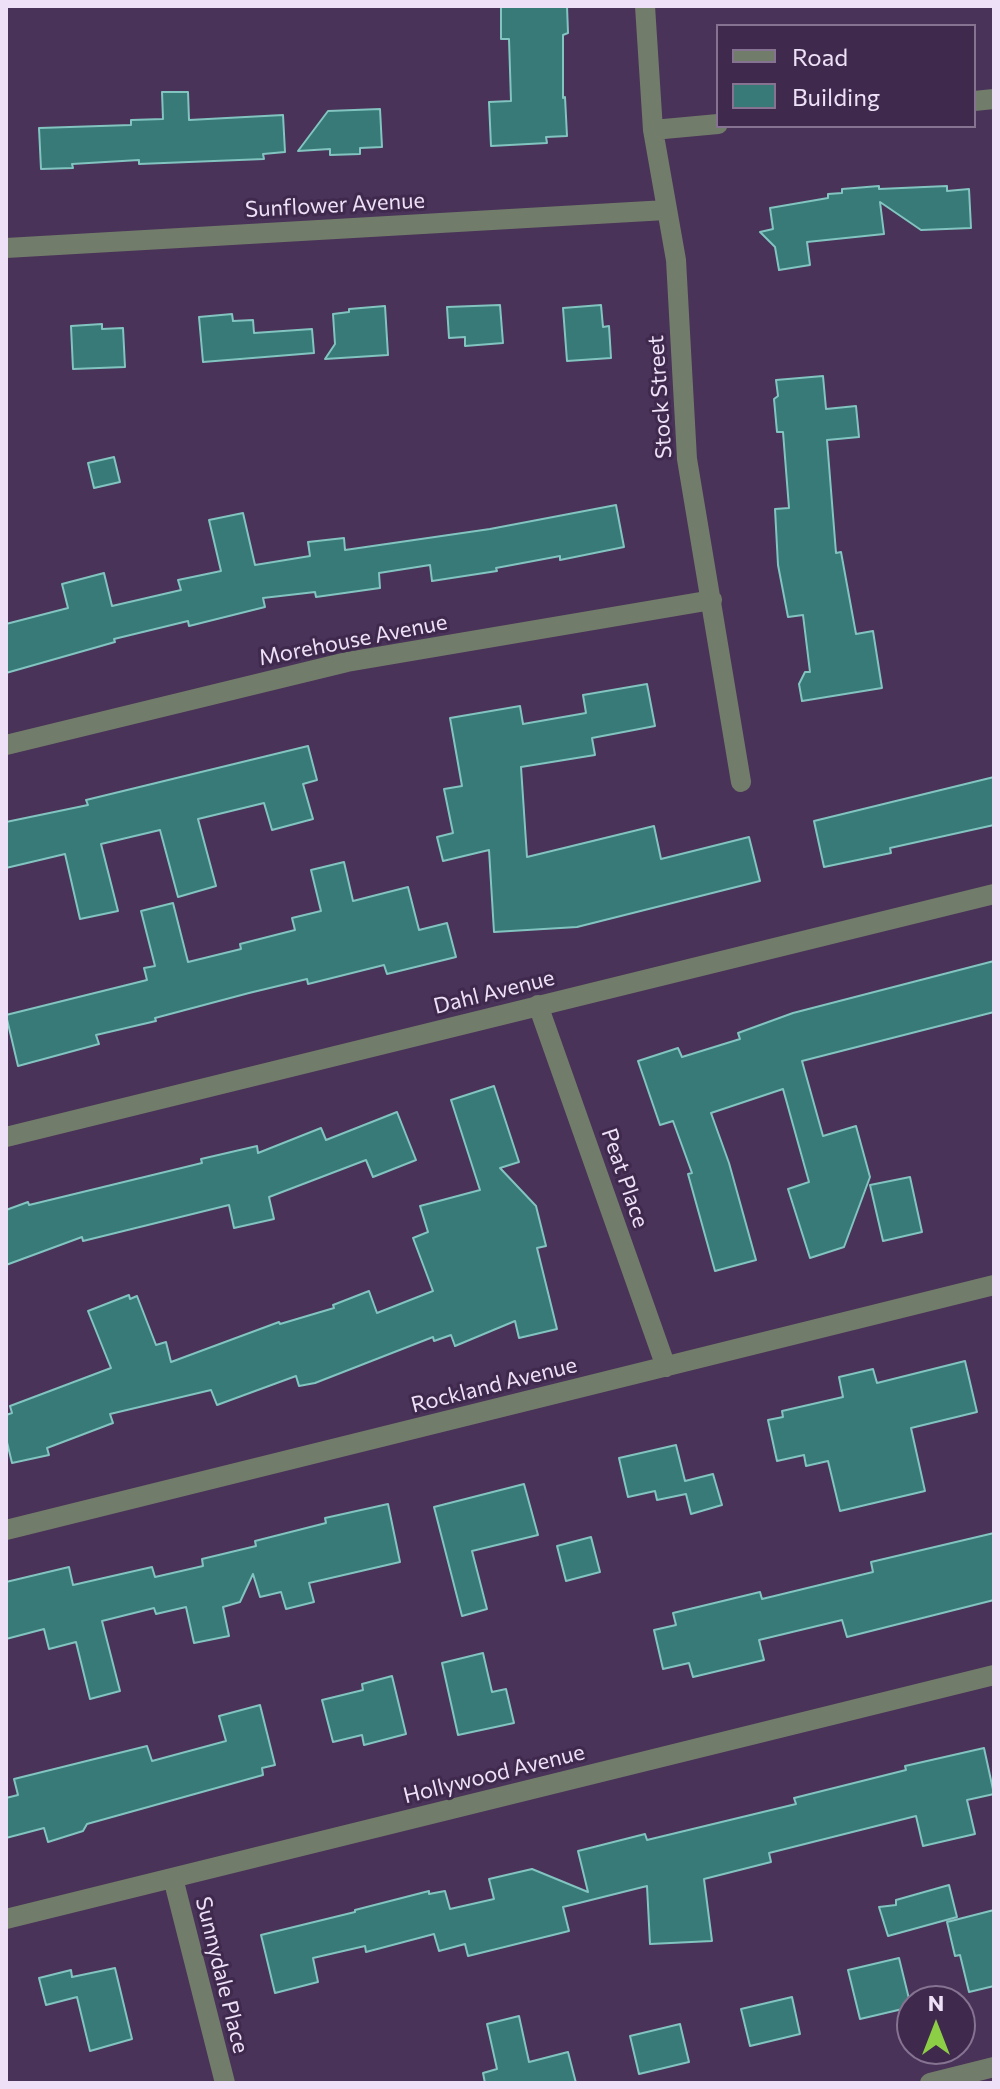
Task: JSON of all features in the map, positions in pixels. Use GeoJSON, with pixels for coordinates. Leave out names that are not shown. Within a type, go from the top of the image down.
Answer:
{"type":"FeatureCollection","features":[{"type":"Feature","properties":{"kind":"street","name":"Stock Street"},"geometry":{"type":"LineString","coordinates":[[645,6],[653,130],[676,260],[687,459],[741,782]]}},
{"type":"Feature","properties":{"kind":"street"},"geometry":{"type":"LineString","coordinates":[[653,130],[716,124]]}},
{"type":"Feature","properties":{"kind":"street","name":"Sunflower Avenue"},"geometry":{"type":"LineString","coordinates":[[6,248],[666,210]]}},
{"type":"Feature","properties":{"kind":"street","name":"Morehouse Avenue"},"geometry":{"type":"LineString","coordinates":[[6,745],[347,662],[712,600]]}},
{"type":"Feature","properties":{"kind":"street","name":"Dahl Avenue"},"geometry":{"type":"LineString","coordinates":[[6,1137],[994,894]]}},
{"type":"Feature","properties":{"kind":"street","name":"Peat Place"},"geometry":{"type":"LineString","coordinates":[[538,1005],[666,1367]]}},
{"type":"Feature","properties":{"kind":"street","name":"Rockland Avenue"},"geometry":{"type":"LineString","coordinates":[[6,1530],[994,1285]]}},
{"type":"Feature","properties":{"kind":"street","name":"Hollywood Avenue"},"geometry":{"type":"LineString","coordinates":[[6,1919],[994,1675]]}},
{"type":"Feature","properties":{"kind":"street","name":"Sunnydale Place"},"geometry":{"type":"LineString","coordinates":[[173,1878],[225,2083]]}},
{"type":"Feature","properties":{"kind":"street"},"geometry":{"type":"LineString","coordinates":[[930,2083],[994,2067]]}},
{"type":"Feature","properties":{"kind":"building"},"geometry":{"type":"Polygon","coordinates":[[[501,6],[567,6],[568,33],[563,35],[563,98],[567,136],[546,137],[547,143],[491,146],[489,102],[511,101],[509,39],[501,39],[501,6]]]}},
{"type":"Feature","properties":{"kind":"building"},"geometry":{"type":"Polygon","coordinates":[[[162,92],[188,92],[189,120],[283,115],[285,152],[263,154],[264,159],[139,164],[139,160],[41,169],[39,128],[131,125],[131,120],[163,119],[162,92]]]}},
{"type":"Feature","properties":{"kind":"building"},"geometry":{"type":"Polygon","coordinates":[[[380,109],[382,147],[360,148],[360,154],[330,155],[330,149],[298,151],[328,111],[380,109]]]}},
{"type":"Feature","properties":{"kind":"building"},"geometry":{"type":"Polygon","coordinates":[[[879,186],[879,189],[947,186],[947,191],[969,189],[971,228],[921,230],[880,202],[884,234],[807,242],[810,265],[779,270],[775,247],[760,232],[773,229],[770,208],[828,198],[828,194],[842,193],[842,189],[879,186]]]}},
{"type":"Feature","properties":{"kind":"building"},"geometry":{"type":"Polygon","coordinates":[[[500,305],[503,343],[465,346],[465,337],[449,338],[447,307],[500,305]]]}},
{"type":"Feature","properties":{"kind":"building"},"geometry":{"type":"Polygon","coordinates":[[[601,305],[603,327],[609,326],[611,358],[567,361],[563,308],[601,305]]]}},
{"type":"Feature","properties":{"kind":"building"},"geometry":{"type":"Polygon","coordinates":[[[385,306],[388,355],[325,359],[335,344],[333,314],[349,312],[349,309],[385,306]]]}},
{"type":"Feature","properties":{"kind":"building"},"geometry":{"type":"Polygon","coordinates":[[[232,314],[233,321],[253,320],[254,333],[312,329],[314,353],[203,362],[199,317],[232,314]]]}},
{"type":"Feature","properties":{"kind":"building"},"geometry":{"type":"Polygon","coordinates":[[[102,324],[102,329],[123,328],[125,367],[73,369],[71,326],[102,324]]]}},
{"type":"Feature","properties":{"kind":"building"},"geometry":{"type":"Polygon","coordinates":[[[823,376],[826,409],[856,406],[859,437],[827,440],[836,553],[841,552],[856,634],[873,631],[882,688],[802,701],[799,684],[805,672],[810,672],[803,615],[788,617],[778,565],[775,509],[789,508],[783,432],[777,432],[774,399],[778,396],[776,380],[823,376]]]}},
{"type":"Feature","properties":{"kind":"building"},"geometry":{"type":"Polygon","coordinates":[[[114,457],[120,482],[94,488],[88,463],[114,457]]]}},
{"type":"Feature","properties":{"kind":"building"},"geometry":{"type":"Polygon","coordinates":[[[616,505],[624,547],[432,581],[430,565],[379,573],[380,588],[316,597],[315,592],[263,598],[265,607],[189,626],[188,621],[114,639],[115,642],[6,673],[6,624],[68,608],[62,584],[104,573],[112,606],[181,590],[178,580],[221,571],[209,520],[243,513],[255,565],[310,556],[308,542],[344,538],[345,550],[490,529],[616,505]]]}},
{"type":"Feature","properties":{"kind":"building"},"geometry":{"type":"Polygon","coordinates":[[[647,684],[655,726],[592,738],[595,755],[521,767],[527,857],[654,826],[661,859],[749,837],[760,881],[577,927],[494,932],[489,850],[443,861],[437,837],[453,833],[444,789],[462,786],[450,718],[520,706],[523,724],[586,713],[583,695],[647,684]]]}},
{"type":"Feature","properties":{"kind":"building"},"geometry":{"type":"Polygon","coordinates":[[[308,746],[317,780],[303,784],[313,819],[272,830],[264,803],[198,819],[216,886],[178,897],[160,830],[101,844],[118,911],[80,919],[65,854],[6,868],[6,822],[88,805],[86,800],[308,746]]]}},
{"type":"Feature","properties":{"kind":"building"},"geometry":{"type":"Polygon","coordinates":[[[994,777],[994,825],[890,848],[891,853],[824,867],[814,821],[994,777]]]}},
{"type":"Feature","properties":{"kind":"building"},"geometry":{"type":"Polygon","coordinates":[[[344,862],[353,901],[408,887],[419,930],[447,923],[456,957],[387,974],[384,965],[308,984],[307,979],[249,993],[96,1035],[99,1044],[18,1066],[6,1015],[147,980],[144,968],[155,966],[141,911],[173,903],[188,962],[241,949],[240,944],[295,930],[292,918],[321,911],[311,870],[344,862]]]}},
{"type":"Feature","properties":{"kind":"building"},"geometry":{"type":"Polygon","coordinates":[[[994,961],[994,1012],[802,1061],[823,1136],[856,1126],[870,1177],[844,1247],[810,1258],[788,1189],[809,1182],[783,1089],[711,1113],[729,1163],[756,1260],[715,1271],[688,1174],[692,1173],[673,1121],[660,1125],[638,1061],[678,1048],[682,1057],[740,1039],[738,1033],[793,1013],[994,961]]]}},
{"type":"Feature","properties":{"kind":"building"},"geometry":{"type":"Polygon","coordinates":[[[494,1086],[519,1162],[500,1168],[536,1206],[546,1246],[537,1248],[557,1329],[519,1338],[515,1321],[455,1346],[451,1335],[434,1341],[433,1337],[315,1383],[299,1386],[296,1376],[217,1405],[211,1390],[110,1414],[113,1423],[47,1448],[49,1455],[12,1463],[6,1438],[6,1415],[12,1413],[10,1406],[111,1368],[88,1311],[129,1295],[130,1299],[137,1296],[156,1345],[166,1342],[171,1362],[279,1322],[334,1308],[333,1305],[369,1291],[377,1313],[433,1291],[413,1238],[428,1232],[420,1206],[480,1190],[451,1100],[494,1086]]]}},
{"type":"Feature","properties":{"kind":"building"},"geometry":{"type":"Polygon","coordinates":[[[397,1112],[416,1160],[373,1177],[366,1160],[269,1197],[274,1219],[234,1228],[229,1205],[83,1241],[82,1237],[6,1265],[6,1210],[28,1202],[29,1205],[202,1163],[201,1159],[257,1146],[258,1153],[321,1128],[326,1140],[397,1112]]]}},
{"type":"Feature","properties":{"kind":"building"},"geometry":{"type":"Polygon","coordinates":[[[910,1177],[922,1232],[883,1241],[870,1185],[910,1177]]]}},
{"type":"Feature","properties":{"kind":"building"},"geometry":{"type":"Polygon","coordinates":[[[965,1361],[977,1412],[911,1428],[925,1491],[840,1511],[828,1461],[806,1466],[804,1455],[777,1461],[768,1420],[783,1417],[782,1411],[843,1397],[839,1377],[873,1369],[877,1383],[965,1361]]]}},
{"type":"Feature","properties":{"kind":"building"},"geometry":{"type":"Polygon","coordinates":[[[676,1445],[685,1481],[713,1474],[722,1505],[691,1514],[686,1494],[657,1500],[655,1491],[628,1497],[619,1458],[676,1445]]]}},
{"type":"Feature","properties":{"kind":"building"},"geometry":{"type":"Polygon","coordinates":[[[524,1484],[538,1535],[472,1551],[487,1609],[462,1616],[434,1507],[524,1484]]]}},
{"type":"Feature","properties":{"kind":"building"},"geometry":{"type":"Polygon","coordinates":[[[388,1504],[400,1562],[309,1583],[314,1602],[286,1609],[281,1592],[260,1597],[253,1574],[240,1602],[223,1607],[229,1636],[194,1643],[186,1607],[156,1614],[154,1608],[102,1621],[120,1691],[90,1699],[76,1642],[49,1649],[44,1629],[6,1639],[6,1582],[69,1567],[73,1585],[152,1567],[155,1577],[203,1566],[202,1559],[256,1546],[255,1541],[326,1523],[325,1518],[388,1504]]]}},
{"type":"Feature","properties":{"kind":"building"},"geometry":{"type":"Polygon","coordinates":[[[994,1533],[994,1600],[847,1637],[842,1620],[759,1640],[764,1660],[693,1677],[689,1663],[663,1669],[654,1630],[676,1625],[673,1613],[760,1592],[762,1599],[873,1572],[871,1562],[994,1533]]]}},
{"type":"Feature","properties":{"kind":"building"},"geometry":{"type":"Polygon","coordinates":[[[591,1537],[600,1572],[566,1581],[557,1546],[591,1537]]]}},
{"type":"Feature","properties":{"kind":"building"},"geometry":{"type":"Polygon","coordinates":[[[483,1653],[492,1692],[506,1689],[514,1723],[458,1735],[442,1663],[483,1653]]]}},
{"type":"Feature","properties":{"kind":"building"},"geometry":{"type":"Polygon","coordinates":[[[392,1676],[406,1734],[364,1745],[362,1735],[333,1742],[322,1700],[363,1690],[362,1684],[392,1676]]]}},
{"type":"Feature","properties":{"kind":"building"},"geometry":{"type":"Polygon","coordinates":[[[260,1705],[275,1765],[262,1768],[263,1775],[87,1824],[83,1831],[48,1842],[44,1828],[6,1838],[6,1798],[18,1795],[14,1779],[147,1746],[152,1761],[226,1741],[219,1716],[260,1705]]]}},
{"type":"Feature","properties":{"kind":"building"},"geometry":{"type":"Polygon","coordinates":[[[984,1748],[994,1794],[967,1800],[975,1834],[923,1846],[916,1816],[769,1853],[771,1862],[704,1879],[712,1941],[650,1944],[647,1886],[563,1907],[569,1931],[468,1956],[465,1944],[439,1951],[434,1934],[366,1952],[365,1946],[313,1958],[318,1982],[275,1993],[261,1935],[429,1891],[429,1894],[445,1891],[450,1909],[494,1899],[489,1879],[532,1869],[588,1892],[578,1851],[645,1834],[647,1840],[796,1804],[794,1798],[906,1770],[905,1766],[984,1748]]]}},
{"type":"Feature","properties":{"kind":"building"},"geometry":{"type":"Polygon","coordinates":[[[949,1885],[957,1917],[888,1936],[879,1907],[896,1905],[896,1900],[949,1885]]]}},
{"type":"Feature","properties":{"kind":"building"},"geometry":{"type":"Polygon","coordinates":[[[994,1910],[994,1986],[976,1990],[976,1985],[967,1985],[960,1955],[955,1956],[947,1922],[994,1910]]]}},
{"type":"Feature","properties":{"kind":"building"},"geometry":{"type":"Polygon","coordinates":[[[899,1958],[906,1985],[896,1985],[896,2011],[860,2019],[848,1970],[899,1958]]]}},
{"type":"Feature","properties":{"kind":"building"},"geometry":{"type":"Polygon","coordinates":[[[115,1968],[132,2039],[90,2051],[77,1997],[46,2005],[39,1978],[71,1970],[72,1977],[115,1968]]]}},
{"type":"Feature","properties":{"kind":"building"},"geometry":{"type":"Polygon","coordinates":[[[792,1997],[800,2034],[750,2046],[741,2009],[792,1997]]]}},
{"type":"Feature","properties":{"kind":"building"},"geometry":{"type":"Polygon","coordinates":[[[519,2016],[529,2062],[568,2052],[576,2083],[485,2083],[483,2073],[497,2069],[487,2024],[519,2016]]]}},
{"type":"Feature","properties":{"kind":"building"},"geometry":{"type":"Polygon","coordinates":[[[680,2024],[689,2062],[639,2074],[630,2036],[680,2024]]]}}]}
